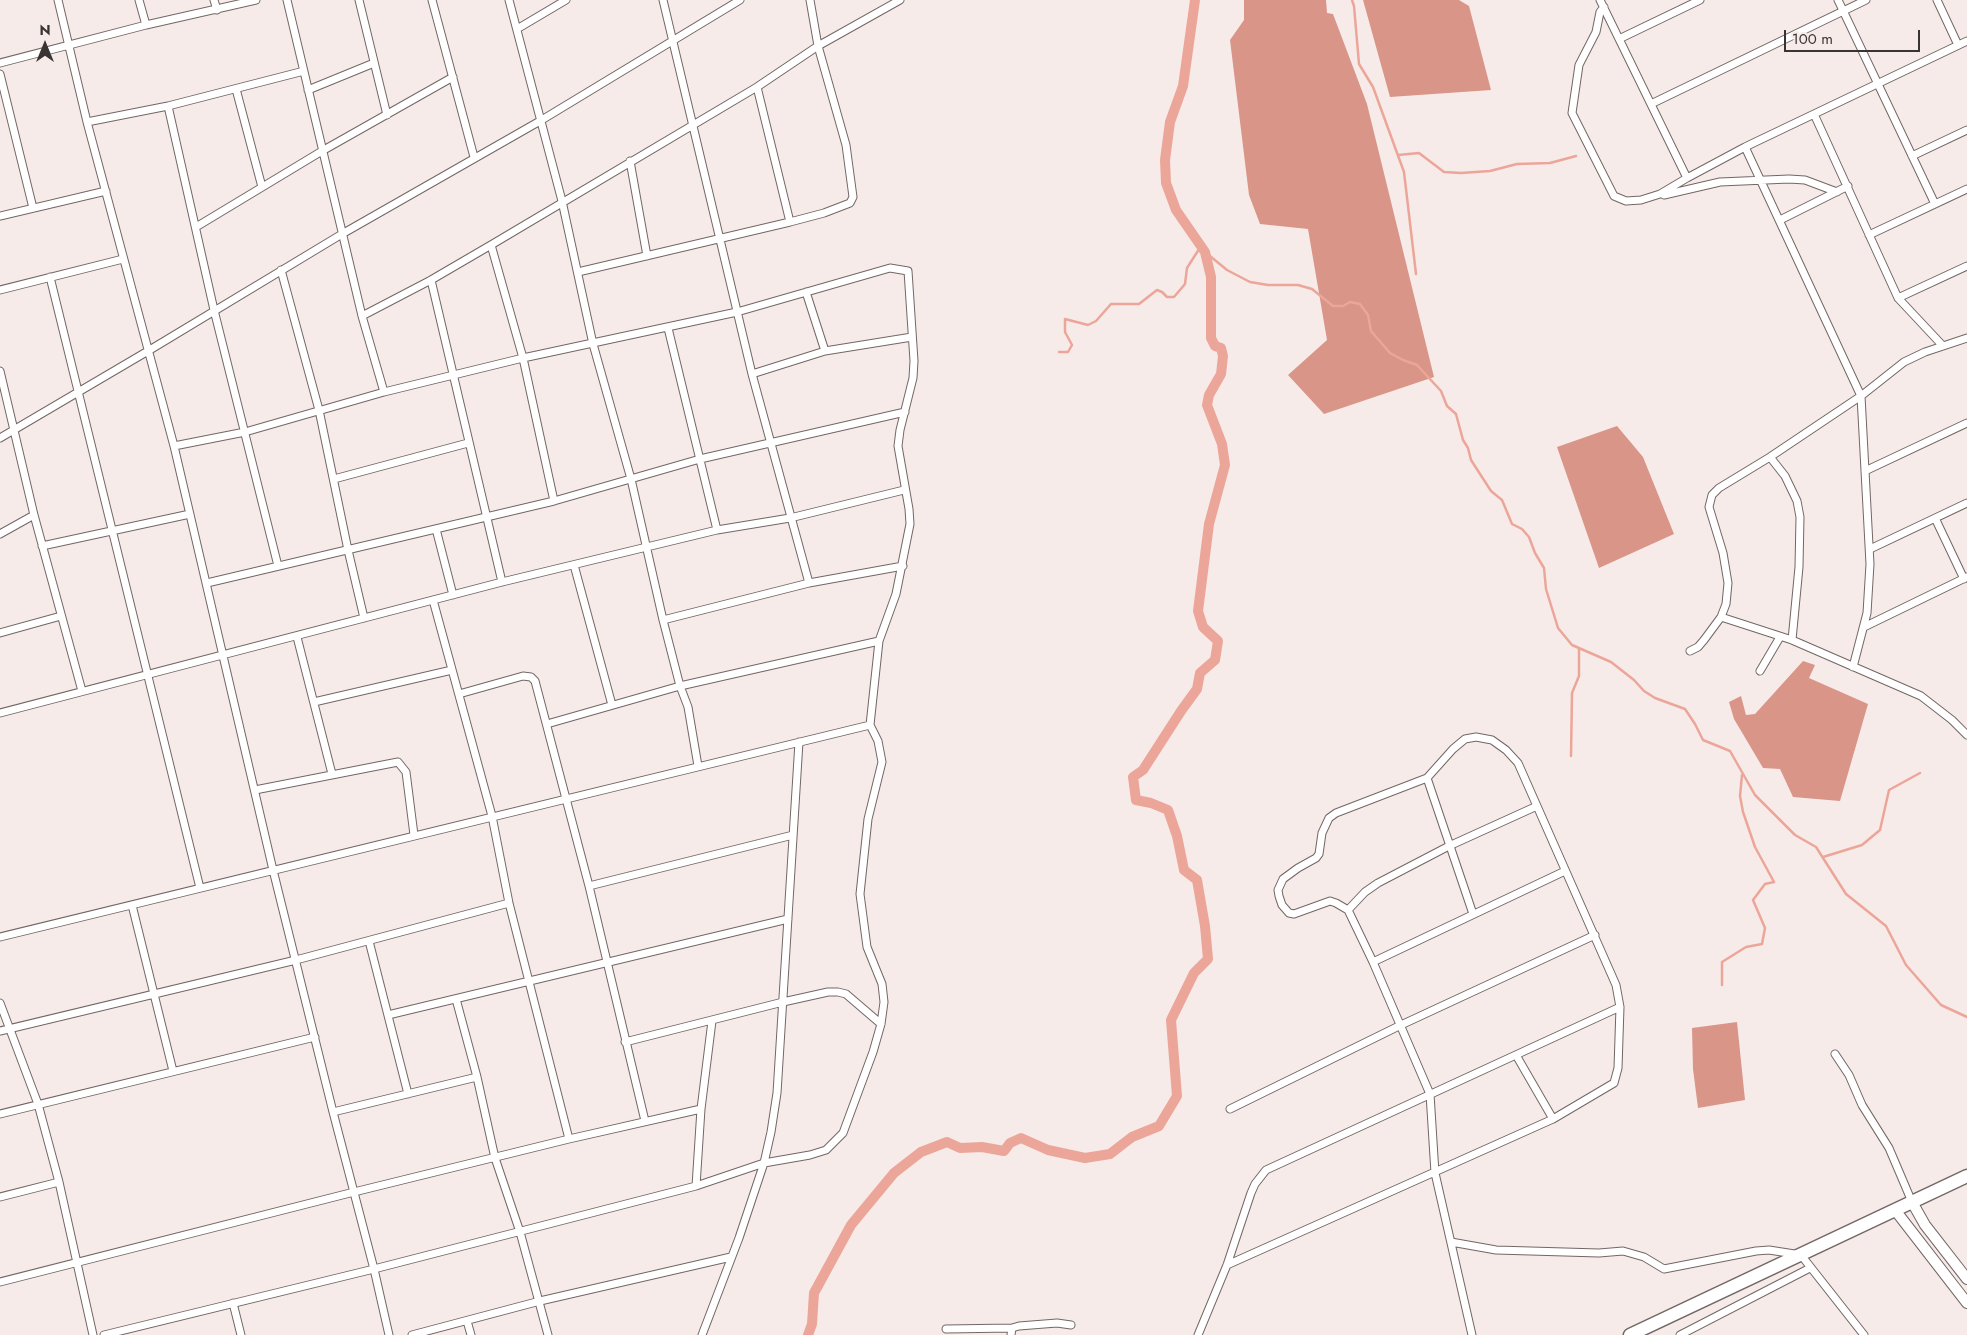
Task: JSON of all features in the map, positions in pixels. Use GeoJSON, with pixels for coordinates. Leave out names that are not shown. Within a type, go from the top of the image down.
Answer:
{"type":"FeatureCollection","features":[{"type":"Feature","properties":{"kind":"highway"},"geometry":{"type":"LineString","coordinates":[[1630,1335],[1967,1176]]}},
{"type":"Feature","properties":{"kind":"street"},"geometry":{"type":"LineString","coordinates":[[58,0],[87,122],[174,446],[273,870],[389,1335]]}},
{"type":"Feature","properties":{"kind":"street"},"geometry":{"type":"LineString","coordinates":[[140,0],[146,25]]}},
{"type":"Feature","properties":{"kind":"street"},"geometry":{"type":"LineString","coordinates":[[214,0],[217,10]]}},
{"type":"Feature","properties":{"kind":"street"},"geometry":{"type":"LineString","coordinates":[[0,64],[146,25],[256,0]]}},
{"type":"Feature","properties":{"kind":"street"},"geometry":{"type":"LineString","coordinates":[[287,0],[362,316],[384,392]]}},
{"type":"Feature","properties":{"kind":"street"},"geometry":{"type":"LineString","coordinates":[[359,0],[387,114]]}},
{"type":"Feature","properties":{"kind":"street"},"geometry":{"type":"LineString","coordinates":[[432,0],[474,157]]}},
{"type":"Feature","properties":{"kind":"street"},"geometry":{"type":"LineString","coordinates":[[509,0],[562,201],[593,344],[631,479],[663,620],[680,686],[688,707],[698,766]]}},
{"type":"Feature","properties":{"kind":"street"},"geometry":{"type":"LineString","coordinates":[[517,29],[566,0]]}},
{"type":"Feature","properties":{"kind":"street"},"geometry":{"type":"LineString","coordinates":[[663,0],[752,374],[809,583]]}},
{"type":"Feature","properties":{"kind":"street"},"geometry":{"type":"LineString","coordinates":[[0,438],[740,0]]}},
{"type":"Feature","properties":{"kind":"street"},"geometry":{"type":"LineString","coordinates":[[578,272],[790,222],[850,203],[853,197],[846,145],[818,46],[810,0]]}},
{"type":"Feature","properties":{"kind":"street"},"geometry":{"type":"LineString","coordinates":[[362,316],[491,245],[562,201],[757,87],[818,46],[900,0]]}},
{"type":"Feature","properties":{"kind":"street"},"geometry":{"type":"LineString","coordinates":[[1619,39],[1700,0]]}},
{"type":"Feature","properties":{"kind":"street"},"geometry":{"type":"LineString","coordinates":[[1838,0],[1935,204]]}},
{"type":"Feature","properties":{"kind":"street"},"geometry":{"type":"LineString","coordinates":[[1651,104],[1866,0]]}},
{"type":"Feature","properties":{"kind":"street"},"geometry":{"type":"LineString","coordinates":[[1937,0],[1958,45]]}},
{"type":"Feature","properties":{"kind":"street"},"geometry":{"type":"LineString","coordinates":[[1602,4],[1687,178]]}},
{"type":"Feature","properties":{"kind":"street"},"geometry":{"type":"LineString","coordinates":[[1602,4],[1596,32],[1579,65],[1572,110],[1614,196],[1626,201],[1647,200],[1673,192],[1720,182],[1762,180],[1805,180],[1837,192]]}},
{"type":"Feature","properties":{"kind":"street"},"geometry":{"type":"LineString","coordinates":[[1640,200],[1660,194],[1745,147],[1967,41]]}},
{"type":"Feature","properties":{"kind":"street"},"geometry":{"type":"LineString","coordinates":[[308,90],[374,63]]}},
{"type":"Feature","properties":{"kind":"street"},"geometry":{"type":"LineString","coordinates":[[87,122],[168,106],[304,71]]}},
{"type":"Feature","properties":{"kind":"street"},"geometry":{"type":"LineString","coordinates":[[0,74],[32,208]]}},
{"type":"Feature","properties":{"kind":"street"},"geometry":{"type":"LineString","coordinates":[[196,228],[322,151],[453,77]]}},
{"type":"Feature","properties":{"kind":"street"},"geometry":{"type":"LineString","coordinates":[[757,87],[790,222]]}},
{"type":"Feature","properties":{"kind":"street"},"geometry":{"type":"LineString","coordinates":[[236,89],[262,188]]}},
{"type":"Feature","properties":{"kind":"street"},"geometry":{"type":"LineString","coordinates":[[168,106],[214,310],[278,566]]}},
{"type":"Feature","properties":{"kind":"street"},"geometry":{"type":"LineString","coordinates":[[1814,114],[1898,298],[1943,346]]}},
{"type":"Feature","properties":{"kind":"street"},"geometry":{"type":"LineString","coordinates":[[1912,156],[1967,130]]}},
{"type":"Feature","properties":{"kind":"street"},"geometry":{"type":"LineString","coordinates":[[1745,147],[1762,180],[1860,396],[1870,549],[1867,613],[1853,666]]}},
{"type":"Feature","properties":{"kind":"street"},"geometry":{"type":"LineString","coordinates":[[630,161],[647,256]]}},
{"type":"Feature","properties":{"kind":"street"},"geometry":{"type":"LineString","coordinates":[[1780,220],[1848,186]]}},
{"type":"Feature","properties":{"kind":"street"},"geometry":{"type":"LineString","coordinates":[[1869,234],[1967,190]]}},
{"type":"Feature","properties":{"kind":"street"},"geometry":{"type":"LineString","coordinates":[[0,216],[106,191]]}},
{"type":"Feature","properties":{"kind":"street"},"geometry":{"type":"LineString","coordinates":[[491,245],[523,358],[554,501]]}},
{"type":"Feature","properties":{"kind":"street"},"geometry":{"type":"LineString","coordinates":[[0,290],[123,259]]}},
{"type":"Feature","properties":{"kind":"street"},"geometry":{"type":"LineString","coordinates":[[1898,298],[1967,266]]}},
{"type":"Feature","properties":{"kind":"street"},"geometry":{"type":"LineString","coordinates":[[104,1335],[520,1232],[696,1186],[764,1164],[810,1155],[826,1150],[843,1133],[874,1052],[884,1002],[882,984],[867,947],[860,894],[868,819],[882,762],[878,741],[870,725],[879,641],[890,615],[903,566],[910,524],[898,446],[914,361],[908,271],[890,268],[737,312],[523,358],[384,392],[245,432],[174,446]]}},
{"type":"Feature","properties":{"kind":"street"},"geometry":{"type":"LineString","coordinates":[[281,270],[319,410],[364,618]]}},
{"type":"Feature","properties":{"kind":"street"},"geometry":{"type":"LineString","coordinates":[[50,277],[200,888]]}},
{"type":"Feature","properties":{"kind":"street"},"geometry":{"type":"LineString","coordinates":[[430,280],[502,582]]}},
{"type":"Feature","properties":{"kind":"street"},"geometry":{"type":"LineString","coordinates":[[806,292],[825,351]]}},
{"type":"Feature","properties":{"kind":"street"},"geometry":{"type":"LineString","coordinates":[[668,328],[717,530]]}},
{"type":"Feature","properties":{"kind":"street"},"geometry":{"type":"LineString","coordinates":[[752,374],[825,351],[912,337]]}},
{"type":"Feature","properties":{"kind":"street"},"geometry":{"type":"LineString","coordinates":[[1690,651],[1698,647],[1721,617],[1726,604],[1728,584],[1723,553],[1709,507],[1712,495],[1860,396],[1904,362],[1925,352],[1967,338]]}},
{"type":"Feature","properties":{"kind":"street"},"geometry":{"type":"LineString","coordinates":[[0,371],[34,515],[82,691]]}},
{"type":"Feature","properties":{"kind":"street"},"geometry":{"type":"LineString","coordinates":[[206,583],[554,501],[700,459],[905,412]]}},
{"type":"Feature","properties":{"kind":"street"},"geometry":{"type":"LineString","coordinates":[[1865,472],[1967,423]]}},
{"type":"Feature","properties":{"kind":"street"},"geometry":{"type":"LineString","coordinates":[[334,479],[468,443]]}},
{"type":"Feature","properties":{"kind":"street"},"geometry":{"type":"LineString","coordinates":[[1770,458],[1784,476],[1797,501],[1800,517],[1800,567],[1792,640]]}},
{"type":"Feature","properties":{"kind":"street"},"geometry":{"type":"LineString","coordinates":[[0,713],[223,654],[298,637],[502,582],[717,530],[790,518],[904,490]]}},
{"type":"Feature","properties":{"kind":"street"},"geometry":{"type":"LineString","coordinates":[[1870,549],[1967,503]]}},
{"type":"Feature","properties":{"kind":"street"},"geometry":{"type":"LineString","coordinates":[[42,546],[190,514]]}},
{"type":"Feature","properties":{"kind":"street"},"geometry":{"type":"LineString","coordinates":[[0,534],[34,515]]}},
{"type":"Feature","properties":{"kind":"street"},"geometry":{"type":"LineString","coordinates":[[1864,626],[1965,578],[1935,518]]}},
{"type":"Feature","properties":{"kind":"street"},"geometry":{"type":"LineString","coordinates":[[436,529],[454,595]]}},
{"type":"Feature","properties":{"kind":"street"},"geometry":{"type":"LineString","coordinates":[[574,565],[612,705]]}},
{"type":"Feature","properties":{"kind":"street"},"geometry":{"type":"LineString","coordinates":[[663,620],[809,583],[903,566]]}},
{"type":"Feature","properties":{"kind":"street"},"geometry":{"type":"LineString","coordinates":[[433,600],[492,816],[528,981],[569,1139]]}},
{"type":"Feature","properties":{"kind":"street"},"geometry":{"type":"LineString","coordinates":[[0,633],[61,616]]}},
{"type":"Feature","properties":{"kind":"street"},"geometry":{"type":"LineString","coordinates":[[1721,617],[1780,638],[1792,640],[1921,696],[1952,720],[1967,735]]}},
{"type":"Feature","properties":{"kind":"street"},"geometry":{"type":"LineString","coordinates":[[298,637],[332,774]]}},
{"type":"Feature","properties":{"kind":"street"},"geometry":{"type":"LineString","coordinates":[[1760,671],[1780,638]]}},
{"type":"Feature","properties":{"kind":"street"},"geometry":{"type":"LineString","coordinates":[[547,724],[680,686],[879,641]]}},
{"type":"Feature","properties":{"kind":"street"},"geometry":{"type":"LineString","coordinates":[[314,702],[452,670]]}},
{"type":"Feature","properties":{"kind":"street"},"geometry":{"type":"LineString","coordinates":[[459,694],[523,676],[531,677],[535,680],[589,886],[645,1121]]}},
{"type":"Feature","properties":{"kind":"street"},"geometry":{"type":"LineString","coordinates":[[0,937],[870,725]]}},
{"type":"Feature","properties":{"kind":"street"},"geometry":{"type":"LineString","coordinates":[[1227,1265],[1436,1173],[1553,1118],[1614,1084],[1618,1068],[1620,1007],[1616,985],[1518,763],[1506,750],[1492,740],[1476,737],[1465,739],[1453,749],[1427,778],[1336,813],[1328,818],[1323,829],[1319,854],[1316,858],[1283,879],[1280,885],[1279,896],[1282,905],[1289,913],[1294,914],[1330,901],[1348,910],[1401,1025],[1430,1094],[1436,1173],[1472,1335]]}},
{"type":"Feature","properties":{"kind":"street"},"geometry":{"type":"LineString","coordinates":[[702,1335],[764,1164],[772,1132],[784,1002],[799,742]]}},
{"type":"Feature","properties":{"kind":"street"},"geometry":{"type":"LineString","coordinates":[[255,790],[398,762],[406,772],[414,836]]}},
{"type":"Feature","properties":{"kind":"street"},"geometry":{"type":"LineString","coordinates":[[1427,778],[1473,914]]}},
{"type":"Feature","properties":{"kind":"street"},"geometry":{"type":"LineString","coordinates":[[1348,910],[1365,892],[1378,883],[1449,846],[1537,806]]}},
{"type":"Feature","properties":{"kind":"street"},"geometry":{"type":"LineString","coordinates":[[589,886],[793,835]]}},
{"type":"Feature","properties":{"kind":"street"},"geometry":{"type":"LineString","coordinates":[[1373,962],[1565,871]]}},
{"type":"Feature","properties":{"kind":"street"},"geometry":{"type":"LineString","coordinates":[[0,1031],[296,960],[510,903]]}},
{"type":"Feature","properties":{"kind":"street"},"geometry":{"type":"LineString","coordinates":[[132,905],[173,1072]]}},
{"type":"Feature","properties":{"kind":"street"},"geometry":{"type":"LineString","coordinates":[[388,1016],[788,919]]}},
{"type":"Feature","properties":{"kind":"street"},"geometry":{"type":"LineString","coordinates":[[1230,1109],[1401,1025],[1595,935]]}},
{"type":"Feature","properties":{"kind":"street"},"geometry":{"type":"LineString","coordinates":[[369,941],[408,1094]]}},
{"type":"Feature","properties":{"kind":"street"},"geometry":{"type":"LineString","coordinates":[[625,1042],[784,1002],[838,992],[846,994],[881,1024]]}},
{"type":"Feature","properties":{"kind":"street"},"geometry":{"type":"LineString","coordinates":[[456,999],[496,1158],[520,1232],[548,1335]]}},
{"type":"Feature","properties":{"kind":"street"},"geometry":{"type":"LineString","coordinates":[[0,1003],[38,1104],[93,1335]]}},
{"type":"Feature","properties":{"kind":"street"},"geometry":{"type":"LineString","coordinates":[[1198,1335],[1227,1265],[1253,1188],[1266,1170],[1620,1007]]}},
{"type":"Feature","properties":{"kind":"street"},"geometry":{"type":"LineString","coordinates":[[696,1186],[701,1109],[712,1021]]}},
{"type":"Feature","properties":{"kind":"street"},"geometry":{"type":"LineString","coordinates":[[0,1114],[315,1037]]}},
{"type":"Feature","properties":{"kind":"street"},"geometry":{"type":"LineString","coordinates":[[1835,1054],[1849,1075],[1862,1105],[1889,1148],[1912,1202],[1925,1225],[1967,1279]]}},
{"type":"Feature","properties":{"kind":"street"},"geometry":{"type":"LineString","coordinates":[[1516,1055],[1553,1118]]}},
{"type":"Feature","properties":{"kind":"street"},"geometry":{"type":"LineString","coordinates":[[333,1112],[477,1077]]}},
{"type":"Feature","properties":{"kind":"street"},"geometry":{"type":"LineString","coordinates":[[0,1282],[354,1192],[569,1139],[701,1109]]}},
{"type":"Feature","properties":{"kind":"street"},"geometry":{"type":"LineString","coordinates":[[1883,1154],[1889,1148]]}},
{"type":"Feature","properties":{"kind":"street"},"geometry":{"type":"LineString","coordinates":[[0,1197],[58,1182]]}},
{"type":"Feature","properties":{"kind":"street"},"geometry":{"type":"LineString","coordinates":[[1894,1210],[1967,1303]]}},
{"type":"Feature","properties":{"kind":"street"},"geometry":{"type":"LineString","coordinates":[[1451,1242],[1496,1250],[1623,1252],[1644,1257],[1664,1269],[1756,1251],[1769,1250],[1801,1255],[1864,1335]]}},
{"type":"Feature","properties":{"kind":"street"},"geometry":{"type":"LineString","coordinates":[[412,1335],[540,1301],[731,1257]]}},
{"type":"Feature","properties":{"kind":"street"},"geometry":{"type":"LineString","coordinates":[[1680,1335],[1810,1268]]}},
{"type":"Feature","properties":{"kind":"street"},"geometry":{"type":"LineString","coordinates":[[233,1303],[241,1335]]}},
{"type":"Feature","properties":{"kind":"street"},"geometry":{"type":"LineString","coordinates":[[467,1321],[471,1335]]}},
{"type":"Feature","properties":{"kind":"street"},"geometry":{"type":"LineString","coordinates":[[946,1329],[1012,1331],[1044,1324],[1072,1325]]}},
{"type":"Feature","properties":{"kind":"shaded area"},"geometry":{"type":"Polygon","coordinates":[[[1244,0],[1326,0],[1327,13],[1333,14],[1367,104],[1434,377],[1324,414],[1288,375],[1327,340],[1308,229],[1260,224],[1249,195],[1230,40],[1244,20],[1244,0]]]}},
{"type":"Feature","properties":{"kind":"shaded area"},"geometry":{"type":"Polygon","coordinates":[[[1363,0],[1459,0],[1469,6],[1491,90],[1390,97],[1363,0]]]}},
{"type":"Feature","properties":{"kind":"shaded area"},"geometry":{"type":"Polygon","coordinates":[[[1617,426],[1643,457],[1674,534],[1599,568],[1557,447],[1617,426]]]}},
{"type":"Feature","properties":{"kind":"shaded area"},"geometry":{"type":"Polygon","coordinates":[[[1803,661],[1815,665],[1809,678],[1868,704],[1840,801],[1793,797],[1780,769],[1763,768],[1734,719],[1729,702],[1741,696],[1746,715],[1755,714],[1803,661]]]}},
{"type":"Feature","properties":{"kind":"shaded area"},"geometry":{"type":"Polygon","coordinates":[[[1737,1022],[1745,1100],[1698,1108],[1693,1069],[1692,1028],[1737,1022]]]}},
{"type":"Feature","properties":{"kind":"waterway"},"geometry":{"type":"LineString","coordinates":[[808,1335],[812,1324],[814,1293],[851,1225],[894,1173],[921,1152],[947,1142],[960,1148],[982,1147],[1004,1151],[1010,1143],[1021,1138],[1048,1150],[1085,1158],[1110,1154],[1132,1137],[1159,1126],[1177,1096],[1171,1020],[1194,973],[1208,959],[1205,926],[1197,880],[1184,870],[1177,836],[1168,810],[1151,803],[1136,800],[1133,777],[1143,770],[1197,689],[1200,673],[1215,660],[1218,641],[1203,627],[1198,611],[1209,524],[1225,465],[1222,444],[1207,405],[1209,395],[1221,374],[1223,356],[1221,348],[1215,346],[1211,338],[1211,277],[1205,252],[1176,210],[1166,183],[1165,160],[1170,122],[1183,86],[1195,0]]}},
{"type":"Feature","properties":{"kind":"waterway"},"geometry":{"type":"LineString","coordinates":[[1352,0],[1359,64],[1373,87],[1404,172],[1416,274]]}},
{"type":"Feature","properties":{"kind":"waterway"},"geometry":{"type":"LineString","coordinates":[[1398,155],[1419,153],[1444,172],[1461,173],[1490,171],[1517,164],[1550,163],[1576,156]]}},
{"type":"Feature","properties":{"kind":"waterway"},"geometry":{"type":"LineString","coordinates":[[1059,352],[1068,352],[1072,345],[1065,332],[1065,319],[1088,325],[1096,321],[1111,304],[1139,304],[1157,290],[1167,297],[1174,297],[1185,284],[1187,268],[1201,246]]}},
{"type":"Feature","properties":{"kind":"waterway"},"geometry":{"type":"LineString","coordinates":[[1205,252],[1227,270],[1250,282],[1268,285],[1298,285],[1312,289],[1333,306],[1343,306],[1350,302],[1360,304],[1368,315],[1371,331],[1390,353],[1417,365],[1441,391],[1447,406],[1456,414],[1471,460],[1491,491],[1502,500],[1512,524],[1522,529],[1529,537],[1535,553],[1544,568],[1546,589],[1558,628],[1572,645],[1611,662],[1634,680],[1644,691],[1655,698],[1685,709],[1703,740],[1730,751],[1755,795],[1795,835],[1816,847],[1846,894],[1886,926],[1906,965],[1941,1005],[1967,1017]]}},
{"type":"Feature","properties":{"kind":"waterway"},"geometry":{"type":"LineString","coordinates":[[1571,756],[1572,693],[1579,676],[1579,649]]}},
{"type":"Feature","properties":{"kind":"waterway"},"geometry":{"type":"LineString","coordinates":[[1823,857],[1862,845],[1880,830],[1889,790],[1920,773]]}},
{"type":"Feature","properties":{"kind":"waterway"},"geometry":{"type":"LineString","coordinates":[[1722,985],[1722,962],[1746,947],[1762,944],[1765,928],[1753,900],[1765,884],[1774,882],[1755,847],[1743,812],[1740,796],[1742,775]]}}]}
